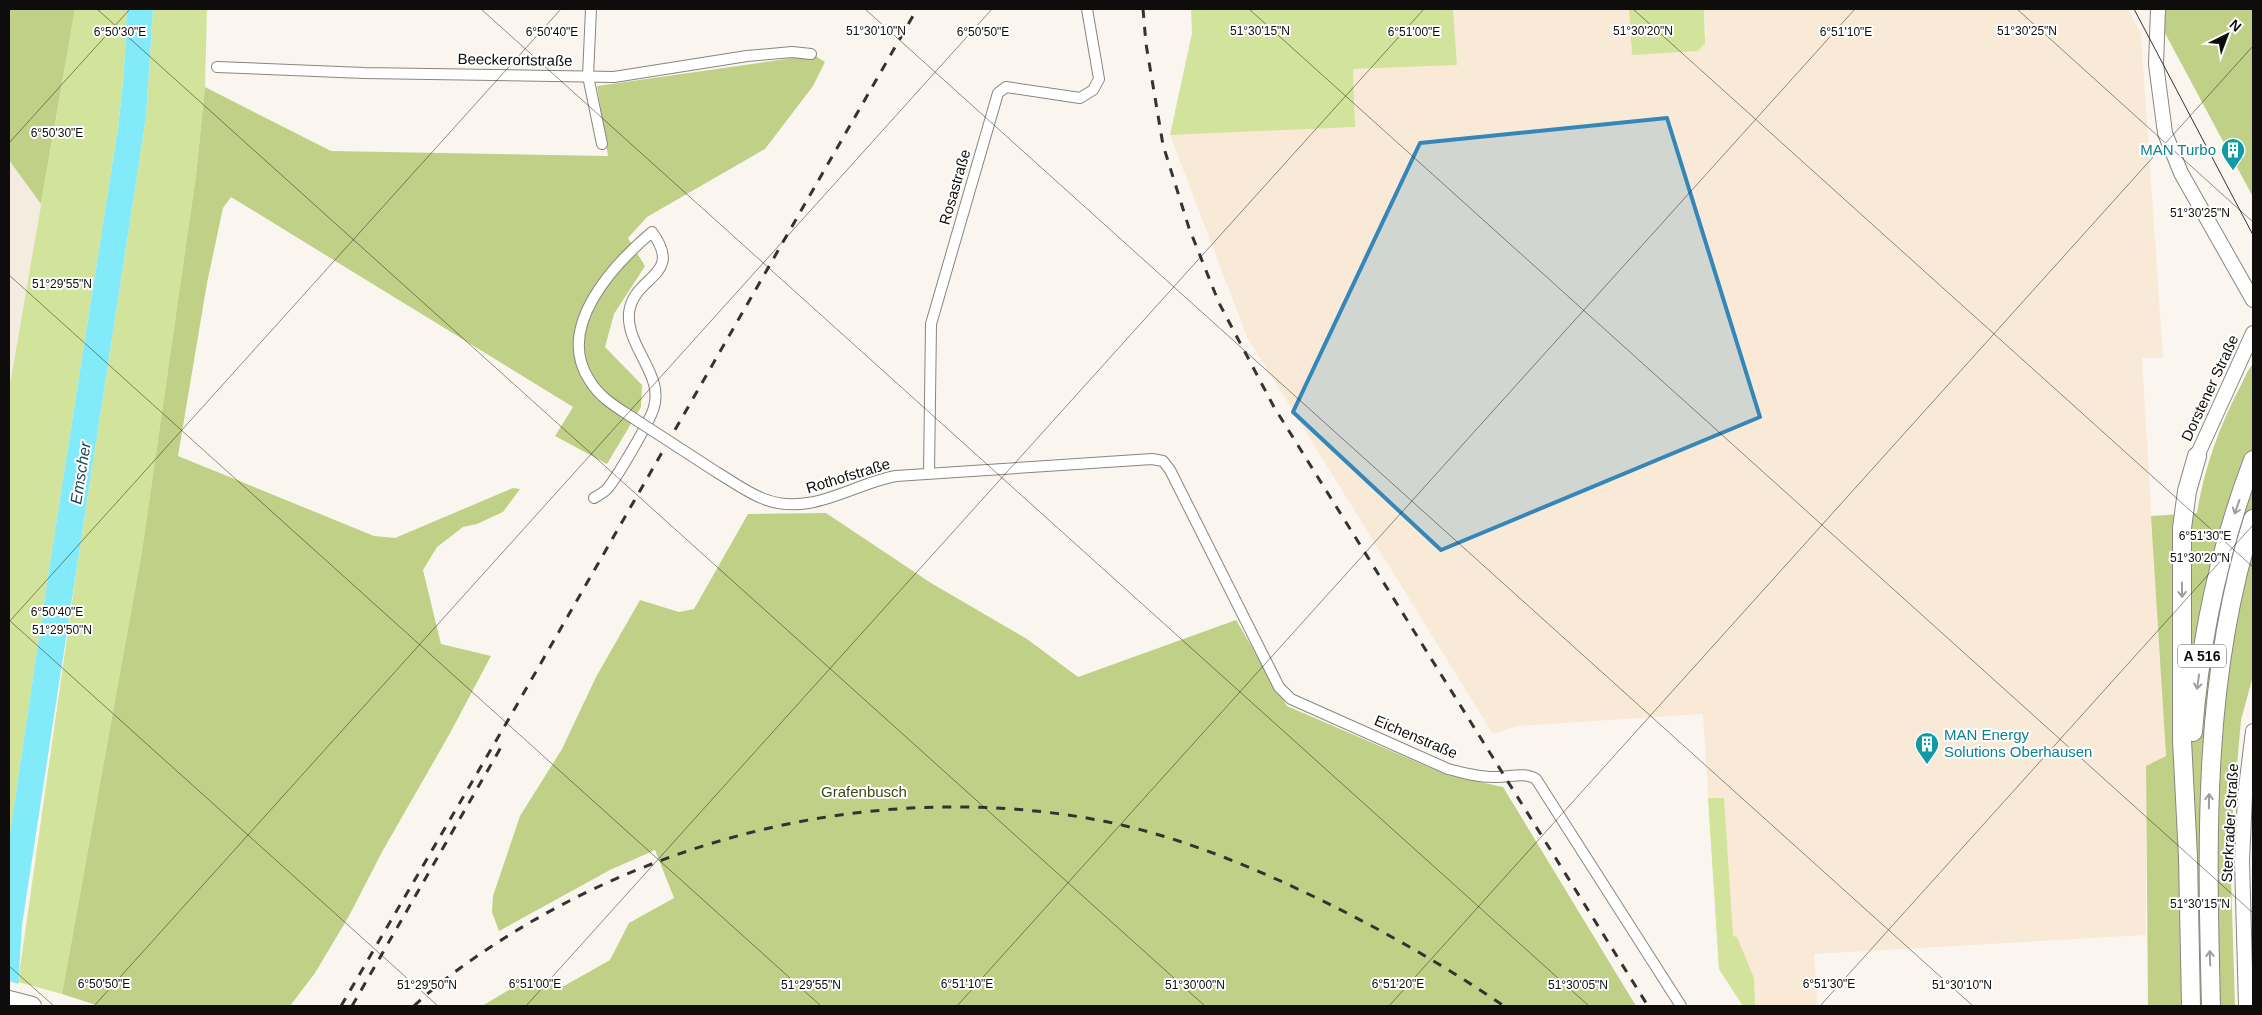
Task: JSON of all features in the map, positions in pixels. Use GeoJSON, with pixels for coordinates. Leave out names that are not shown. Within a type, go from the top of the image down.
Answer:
{"type":"FeatureCollection","features":[{"type":"Feature","properties":{"kind":"highway"},"geometry":{"type":"LineString","coordinates":[[2188,857],[2182,740],[2182,528],[2187,491],[2197,456]]}},
{"type":"Feature","properties":{"kind":"highway","name":"A 516"},"geometry":{"type":"LineString","coordinates":[[2191,1006],[2188,857],[2194,722],[2206,632],[2230,527],[2253,460]]}},
{"type":"Feature","properties":{"kind":"highway","name":"A 516"},"geometry":{"type":"LineString","coordinates":[[2211,1006],[2208,850],[2209,772],[2217,689],[2230,606],[2253,519]]}},
{"type":"Feature","properties":{"kind":"highway"},"geometry":{"type":"LineString","coordinates":[[9,1000],[32,1006]]}},
{"type":"Feature","properties":{"kind":"street"},"geometry":{"type":"LineString","coordinates":[[591,9],[588,76],[602,144]]}},
{"type":"Feature","properties":{"kind":"street","name":"Rosastraße"},"geometry":{"type":"LineString","coordinates":[[929,473],[931,324],[998,94],[1006,87],[1080,98],[1093,90],[1099,79],[1087,9]]}},
{"type":"Feature","properties":{"kind":"street"},"geometry":{"type":"LineString","coordinates":[[2158,9],[2156,64],[2165,133],[2181,173],[2253,300]]}},
{"type":"Feature","properties":{"kind":"street","name":"Beeckerortstraße"},"geometry":{"type":"LineString","coordinates":[[217,67],[364,73],[614,77],[747,56],[792,52],[811,54]]}},
{"type":"Feature","properties":{"kind":"street","name":"Rothofstraße"},"geometry":{"type":"LineString","coordinates":[[594,498],[608,488],[620,470],[651,415],[655,405],[654,384],[632,332],[629,317],[633,301],[663,260],[663,250],[652,232],[628,252],[605,280],[588,309],[579,337],[580,357],[588,380],[605,399],[627,414],[718,473],[764,499],[791,505],[816,503],[883,478],[929,473],[1152,458],[1163,461]]}},
{"type":"Feature","properties":{"kind":"street","name":"Dorstener Straße"},"geometry":{"type":"LineString","coordinates":[[2197,456],[2253,333]]}},
{"type":"Feature","properties":{"kind":"street","name":"Eichenstraße"},"geometry":{"type":"LineString","coordinates":[[1163,461],[1170,470],[1279,686],[1285,693],[1291,699],[1448,768],[1472,775],[1494,778],[1525,774],[1536,779],[1681,1006]]}},
{"type":"Feature","properties":{"kind":"street","name":"Sterkrader Straße"},"geometry":{"type":"LineString","coordinates":[[2246,1006],[2250,979],[2242,861],[2245,796],[2253,731]]}},
{"type":"Feature","properties":{"kind":"highlighted area"},"geometry":{"type":"Polygon","coordinates":[[[1667,118],[1760,417],[1441,550],[1293,412],[1420,143],[1667,118]]]}},
{"type":"Feature","properties":{"kind":"shaded area","name":"MAN Energy Solutions Oberhausen"},"geometry":{"type":"Polygon","coordinates":[[[1453,9],[1629,9],[1632,54],[1706,34],[1704,9],[2128,9],[2141,34],[2163,358],[2142,358],[2166,757],[2146,766],[2146,935],[1814,954],[1818,1006],[1743,1006],[1719,969],[1703,714],[1516,726],[1493,734],[1247,337],[1170,135],[1354,127],[1353,69],[1457,65],[1453,9]]]}},
{"type":"Feature","properties":{"kind":"shaded area"},"geometry":{"type":"Polygon","coordinates":[[[9,160],[41,204],[9,390],[9,160]]]}},
{"type":"Feature","properties":{"kind":"green space"},"geometry":{"type":"Polygon","coordinates":[[[9,9],[75,9],[41,204],[9,160],[9,9]]]}},
{"type":"Feature","properties":{"kind":"green space"},"geometry":{"type":"Polygon","coordinates":[[[75,9],[127,9],[124,72],[118,128],[9,840],[9,390],[75,9]]]}},
{"type":"Feature","properties":{"kind":"green space"},"geometry":{"type":"Polygon","coordinates":[[[153,9],[207,9],[205,87],[196,175],[142,551],[62,994],[18,982],[77,567],[146,117],[153,9]]]}},
{"type":"Feature","properties":{"kind":"green space"},"geometry":{"type":"Polygon","coordinates":[[[1191,9],[1453,9],[1457,65],[1353,69],[1355,127],[1170,135],[1192,33],[1191,9]]]}},
{"type":"Feature","properties":{"kind":"green space"},"geometry":{"type":"Polygon","coordinates":[[[1629,9],[1704,9],[1705,43],[1698,51],[1632,55],[1629,9]]]}},
{"type":"Feature","properties":{"kind":"green space"},"geometry":{"type":"Polygon","coordinates":[[[2152,9],[2253,9],[2253,197],[2152,9]]]}},
{"type":"Feature","properties":{"kind":"green space"},"geometry":{"type":"Polygon","coordinates":[[[814,55],[825,62],[813,86],[765,149],[647,217],[628,238],[645,266],[614,314],[605,347],[642,385],[641,407],[607,464],[555,436],[573,407],[231,197],[223,208],[207,283],[178,456],[374,536],[395,538],[513,488],[520,489],[503,512],[477,524],[463,527],[437,547],[423,570],[441,644],[491,656],[449,735],[382,852],[349,916],[315,973],[290,1006],[99,1006],[62,994],[142,551],[196,175],[205,87],[331,151],[608,156],[597,86],[814,55]]]}},
{"type":"Feature","properties":{"kind":"green space"},"geometry":{"type":"Polygon","coordinates":[[[2253,364],[2253,676],[2241,720],[2230,846],[2235,1006],[2148,1006],[2146,766],[2166,756],[2151,516],[2197,513],[2208,464],[2219,433],[2232,402],[2253,364]]]}},
{"type":"Feature","properties":{"kind":"green space","name":"Grafenbusch"},"geometry":{"type":"Polygon","coordinates":[[[826,513],[931,583],[1027,639],[1078,677],[1236,620],[1287,706],[1447,775],[1503,787],[1636,1006],[482,1006],[524,981],[564,986],[610,960],[629,923],[674,898],[655,850],[610,870],[499,931],[492,912],[493,896],[520,816],[562,749],[596,677],[640,600],[679,612],[694,609],[748,514],[826,513]]]}},
{"type":"Feature","properties":{"kind":"green space"},"geometry":{"type":"Polygon","coordinates":[[[1708,798],[1724,798],[1733,936],[1737,937],[1754,978],[1755,1006],[1743,1006],[1719,969],[1708,798]]]}},
{"type":"Feature","properties":{"kind":"water","name":"Emscher"},"geometry":{"type":"Polygon","coordinates":[[[127,9],[153,9],[146,117],[22,925],[17,1006],[9,1006],[9,840],[118,128],[124,72],[127,9]]]}},
{"type":"Feature","properties":{"kind":"pier"},"geometry":{"type":"Polygon","coordinates":[[[9,981],[21,985],[19,1006],[9,1006],[9,981]]]}},
{"type":"Feature","properties":{"kind":"tram line"},"geometry":{"type":"LineString","coordinates":[[2134,9],[2253,235]]}},
{"type":"Feature","properties":{"kind":"railway"},"geometry":{"type":"LineString","coordinates":[[341,1006],[507,722],[917,9]]}},
{"type":"Feature","properties":{"kind":"railway"},"geometry":{"type":"LineString","coordinates":[[1143,9],[1146,44],[1163,145],[1189,228],[1219,303],[1274,407],[1648,1006]]}},
{"type":"Feature","properties":{"kind":"railway"},"geometry":{"type":"LineString","coordinates":[[352,1006],[504,742]]}},
{"type":"Feature","properties":{"kind":"railway"},"geometry":{"type":"LineString","coordinates":[[414,1006],[467,963],[524,926],[591,890],[660,861],[733,837],[807,820],[882,810],[958,807],[1033,811],[1108,822],[1172,839],[1214,854],[1276,879],[1364,922],[1421,954],[1504,1006]]}},
{"type":"Feature","properties":{"kind":"place","name":"MAN Turbo"},"geometry":{"type":"Point","coordinates":[2233,171]}},
{"type":"Feature","properties":{"kind":"place","name":"MAN Energy Solutions Oberhausen"},"geometry":{"type":"Point","coordinates":[1927,765]}}]}
